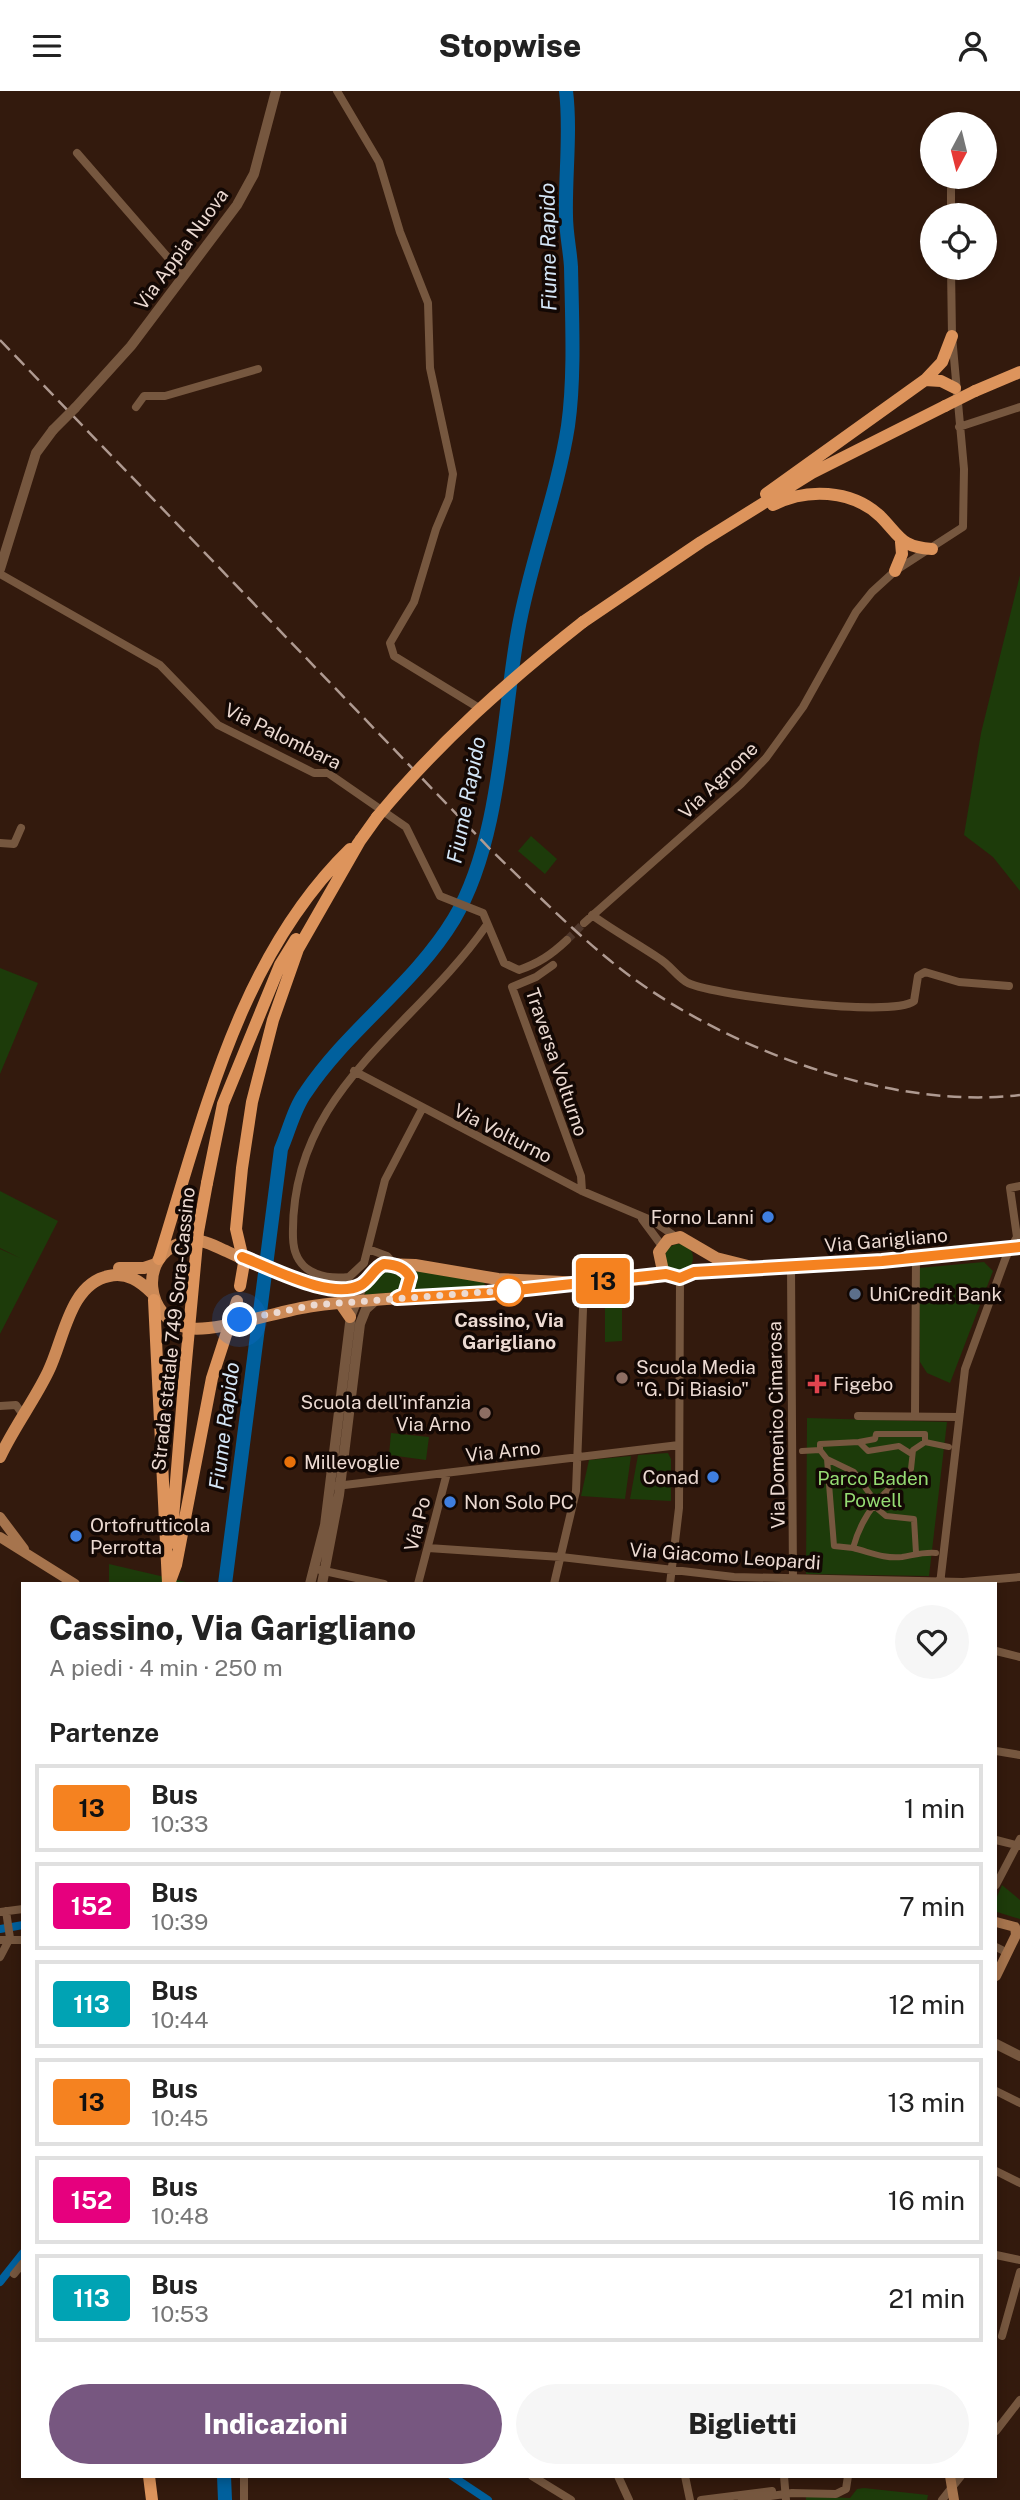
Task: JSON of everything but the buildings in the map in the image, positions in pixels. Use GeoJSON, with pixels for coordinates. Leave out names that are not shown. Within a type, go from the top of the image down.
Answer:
{"type":"FeatureCollection","features":[{"type":"Feature","properties":{"kind":"highway"},"geometry":{"type":"LineString","coordinates":[[701,542],[925,380],[942,362],[952,336]]}},
{"type":"Feature","properties":{"kind":"highway","name":"Strada statale 749 Sora-Cassino"},"geometry":{"type":"LineString","coordinates":[[168,1582],[198,1232],[223,1104],[280,965],[318,900],[377,817],[419,766],[479,708],[583,622],[701,542],[812,473],[975,391],[1020,372]]}},
{"type":"Feature","properties":{"kind":"highway"},"geometry":{"type":"LineString","coordinates":[[925,380],[941,381],[955,388]]}},
{"type":"Feature","properties":{"kind":"highway"},"geometry":{"type":"LineString","coordinates":[[701,542],[779,502],[801,494],[826,493],[851,500],[878,515],[901,542],[913,547],[932,549]]}},
{"type":"Feature","properties":{"kind":"highway"},"geometry":{"type":"LineString","coordinates":[[895,571],[902,554],[901,542]]}},
{"type":"Feature","properties":{"kind":"highway"},"geometry":{"type":"LineString","coordinates":[[240,1286],[246,1259],[236,1229],[242,1168],[252,1103],[272,1020],[298,949],[361,839]]}},
{"type":"Feature","properties":{"kind":"highway"},"geometry":{"type":"LineString","coordinates":[[158,1262],[217,1075],[259,975],[307,898],[361,839]]}},
{"type":"Feature","properties":{"kind":"highway"},"geometry":{"type":"LineString","coordinates":[[153,1296],[168,1582]]}},
{"type":"Feature","properties":{"kind":"highway"},"geometry":{"type":"LineString","coordinates":[[169,1582],[176,1566],[212,1378],[222,1344],[236,1321],[237,1301]]}},
{"type":"Feature","properties":{"kind":"highway"},"geometry":{"type":"LineString","coordinates":[[149,2478],[152,2500]]}},
{"type":"Feature","properties":{"kind":"main road"},"geometry":{"type":"LineString","coordinates":[[620,1279],[647,1269],[676,1237]]}},
{"type":"Feature","properties":{"kind":"main road","name":"Via Garigliano"},"geometry":{"type":"LineString","coordinates":[[676,1237],[689,1240],[698,1250],[716,1258],[756,1268]]}},
{"type":"Feature","properties":{"kind":"main road"},"geometry":{"type":"LineString","coordinates":[[1,1450],[76,1289],[100,1271],[144,1269],[158,1262],[168,1250],[190,1240],[203,1241],[320,1287],[339,1290],[363,1284],[379,1266],[391,1261],[498,1279],[584,1283]]}},
{"type":"Feature","properties":{"kind":"main road","name":"Via Garigliano"},"geometry":{"type":"LineString","coordinates":[[680,1278],[694,1272],[916,1258],[1015,1248]]}},
{"type":"Feature","properties":{"kind":"main road"},"geometry":{"type":"LineString","coordinates":[[694,1272],[699,1261],[698,1250]]}},
{"type":"Feature","properties":{"kind":"main road"},"geometry":{"type":"LineString","coordinates":[[205,1328],[227,1316],[237,1301],[240,1286],[234,1261],[225,1251]]}},
{"type":"Feature","properties":{"kind":"main road"},"geometry":{"type":"LineString","coordinates":[[660,1253],[666,1274]]}},
{"type":"Feature","properties":{"kind":"main road"},"geometry":{"type":"LineString","coordinates":[[391,1261],[405,1269],[410,1277],[405,1294],[397,1298]]}},
{"type":"Feature","properties":{"kind":"main road"},"geometry":{"type":"LineString","coordinates":[[153,1296],[158,1262]]}},
{"type":"Feature","properties":{"kind":"main road"},"geometry":{"type":"LineString","coordinates":[[1,1450],[26,1415],[50,1368],[81,1293],[102,1277],[115,1274],[130,1276],[153,1296],[160,1311],[180,1326],[205,1328],[279,1311],[376,1300],[666,1274],[680,1278]]}},
{"type":"Feature","properties":{"kind":"main road"},"geometry":{"type":"LineString","coordinates":[[348,1303],[351,1317]]}},
{"type":"Feature","properties":{"kind":"main road"},"geometry":{"type":"LineString","coordinates":[[0,1517],[31,1557]]}},
{"type":"Feature","properties":{"kind":"main road"},"geometry":{"type":"LineString","coordinates":[[0,1537],[72,1582]]}},
{"type":"Feature","properties":{"kind":"main road"},"geometry":{"type":"LineString","coordinates":[[997,1922],[1015,1927]]}},
{"type":"Feature","properties":{"kind":"main road"},"geometry":{"type":"LineString","coordinates":[[999,1948],[1015,1927]]}},
{"type":"Feature","properties":{"kind":"main road"},"geometry":{"type":"LineString","coordinates":[[997,1974],[1016,1935],[1015,1927]]}},
{"type":"Feature","properties":{"kind":"main road"},"geometry":{"type":"LineString","coordinates":[[951,2482],[954,2500]]}},
{"type":"Feature","properties":{"kind":"street","name":"Via Appia Nuova"},"geometry":{"type":"LineString","coordinates":[[0,572],[36,453],[53,430],[106,377],[248,187],[276,91]]}},
{"type":"Feature","properties":{"kind":"street"},"geometry":{"type":"LineString","coordinates":[[338,91],[379,162],[400,232],[428,303],[430,368],[453,474],[449,498],[422,569],[414,602],[390,643],[394,656],[479,708]]}},
{"type":"Feature","properties":{"kind":"street"},"geometry":{"type":"LineString","coordinates":[[77,153],[184,275]]}},
{"type":"Feature","properties":{"kind":"street"},"geometry":{"type":"LineString","coordinates":[[951,280],[952,336],[959,428],[1020,407]]}},
{"type":"Feature","properties":{"kind":"street"},"geometry":{"type":"LineString","coordinates":[[136,407],[144,396],[165,396],[258,369]]}},
{"type":"Feature","properties":{"kind":"street","name":"Via Agnone"},"geometry":{"type":"LineString","coordinates":[[584,923],[741,784],[766,758],[827,669],[856,612],[895,571],[963,527],[965,520],[959,428]]}},
{"type":"Feature","properties":{"kind":"street","name":"Via Palombara"},"geometry":{"type":"LineString","coordinates":[[0,572],[160,665],[218,725],[314,773],[328,773],[406,827],[440,896],[484,913],[486,926],[504,963],[519,970],[548,958],[567,940]]}},
{"type":"Feature","properties":{"kind":"street"},"geometry":{"type":"LineString","coordinates":[[0,843],[14,844],[21,828]]}},
{"type":"Feature","properties":{"kind":"street"},"geometry":{"type":"LineString","coordinates":[[592,915],[663,960],[687,982],[740,994],[816,1005],[901,1007],[914,1001],[918,976],[925,972],[959,982],[1009,986]]}},
{"type":"Feature","properties":{"kind":"street"},"geometry":{"type":"LineString","coordinates":[[422,1109],[385,1179],[368,1249],[358,1272],[336,1278],[307,1270],[294,1249],[295,1212],[306,1156],[320,1122],[354,1071],[462,960],[486,926]]}},
{"type":"Feature","properties":{"kind":"street","name":"Traversa Volturno"},"geometry":{"type":"LineString","coordinates":[[553,965],[512,988],[581,1176],[582,1191]]}},
{"type":"Feature","properties":{"kind":"street","name":"Via Volturno"},"geometry":{"type":"LineString","coordinates":[[354,1071],[582,1191],[653,1221],[676,1237]]}},
{"type":"Feature","properties":{"kind":"street"},"geometry":{"type":"LineString","coordinates":[[941,1582],[965,1369],[1015,1248],[1017,1237],[1010,1188],[1020,1186]]}},
{"type":"Feature","properties":{"kind":"street","name":"Via Volturno"},"geometry":{"type":"LineString","coordinates":[[640,1217],[650,1226],[660,1253]]}},
{"type":"Feature","properties":{"kind":"street"},"geometry":{"type":"LineString","coordinates":[[368,1249],[391,1261]]}},
{"type":"Feature","properties":{"kind":"street"},"geometry":{"type":"LineString","coordinates":[[915,1415],[916,1258]]}},
{"type":"Feature","properties":{"kind":"street","name":"Via Domenico Cimarosa"},"geometry":{"type":"LineString","coordinates":[[791,1267],[793,1581]]}},
{"type":"Feature","properties":{"kind":"street"},"geometry":{"type":"LineString","coordinates":[[670,1582],[679,1509],[680,1278]]}},
{"type":"Feature","properties":{"kind":"street"},"geometry":{"type":"LineString","coordinates":[[555,1582],[576,1491],[584,1283]]}},
{"type":"Feature","properties":{"kind":"street"},"geometry":{"type":"LineString","coordinates":[[348,1303],[363,1284]]}},
{"type":"Feature","properties":{"kind":"street"},"geometry":{"type":"LineString","coordinates":[[310,1582],[335,1486],[360,1324],[366,1310],[376,1300]]}},
{"type":"Feature","properties":{"kind":"street"},"geometry":{"type":"LineString","coordinates":[[323,1582],[326,1571],[351,1317]]}},
{"type":"Feature","properties":{"kind":"street"},"geometry":{"type":"LineString","coordinates":[[2,1404],[16,1405],[21,1412]]}},
{"type":"Feature","properties":{"kind":"street"},"geometry":{"type":"LineString","coordinates":[[858,1416],[958,1417]]}},
{"type":"Feature","properties":{"kind":"street"},"geometry":{"type":"LineString","coordinates":[[916,1553],[914,1519],[886,1515],[874,1503],[854,1472],[827,1459],[820,1450],[820,1444],[859,1442],[875,1439],[876,1434],[925,1434],[925,1442]]}},
{"type":"Feature","properties":{"kind":"street"},"geometry":{"type":"LineString","coordinates":[[889,1445],[894,1434]]}},
{"type":"Feature","properties":{"kind":"street"},"geometry":{"type":"LineString","coordinates":[[859,1442],[862,1448],[868,1451],[899,1445],[910,1453]]}},
{"type":"Feature","properties":{"kind":"street"},"geometry":{"type":"LineString","coordinates":[[910,1453],[925,1442],[949,1447]]}},
{"type":"Feature","properties":{"kind":"street","name":"Via Arno"},"geometry":{"type":"LineString","coordinates":[[335,1486],[679,1445]]}},
{"type":"Feature","properties":{"kind":"street"},"geometry":{"type":"LineString","coordinates":[[802,1451],[820,1450]]}},
{"type":"Feature","properties":{"kind":"street"},"geometry":{"type":"LineString","coordinates":[[853,1548],[861,1521],[874,1503],[911,1469],[910,1453]]}},
{"type":"Feature","properties":{"kind":"street"},"geometry":{"type":"LineString","coordinates":[[827,1459],[834,1546],[853,1548],[872,1555],[902,1557],[916,1553],[936,1553]]}},
{"type":"Feature","properties":{"kind":"street","name":"Via Po"},"geometry":{"type":"LineString","coordinates":[[419,1582],[447,1473]]}},
{"type":"Feature","properties":{"kind":"street","name":"Via Giacomo Leopardi"},"geometry":{"type":"LineString","coordinates":[[428,1548],[561,1557],[671,1571],[793,1581],[981,1582],[1020,1577]]}},
{"type":"Feature","properties":{"kind":"street"},"geometry":{"type":"LineString","coordinates":[[314,1568],[375,1582]]}},
{"type":"Feature","properties":{"kind":"street"},"geometry":{"type":"LineString","coordinates":[[997,1651],[1020,1657]]}},
{"type":"Feature","properties":{"kind":"street"},"geometry":{"type":"LineString","coordinates":[[997,1751],[1020,1755]]}},
{"type":"Feature","properties":{"kind":"street"},"geometry":{"type":"LineString","coordinates":[[997,1840],[1019,1843],[997,1883]]}},
{"type":"Feature","properties":{"kind":"street"},"geometry":{"type":"LineString","coordinates":[[0,1957],[10,1938],[3,1911],[21,1909]]}},
{"type":"Feature","properties":{"kind":"street"},"geometry":{"type":"LineString","coordinates":[[0,1940],[21,1940]]}},
{"type":"Feature","properties":{"kind":"street"},"geometry":{"type":"LineString","coordinates":[[997,2044],[1020,2056]]}},
{"type":"Feature","properties":{"kind":"street"},"geometry":{"type":"LineString","coordinates":[[997,2092],[1020,2103]]}},
{"type":"Feature","properties":{"kind":"street"},"geometry":{"type":"LineString","coordinates":[[997,2172],[1020,2183]]}},
{"type":"Feature","properties":{"kind":"street"},"geometry":{"type":"LineString","coordinates":[[997,2255],[1020,2260]]}},
{"type":"Feature","properties":{"kind":"street"},"geometry":{"type":"LineString","coordinates":[[14,2274],[21,2265]]}},
{"type":"Feature","properties":{"kind":"street"},"geometry":{"type":"LineString","coordinates":[[1002,2336],[1020,2272]]}},
{"type":"Feature","properties":{"kind":"street"},"geometry":{"type":"LineString","coordinates":[[997,2430],[1020,2400]]}},
{"type":"Feature","properties":{"kind":"street"},"geometry":{"type":"LineString","coordinates":[[244,2478],[244,2500]]}},
{"type":"Feature","properties":{"kind":"street"},"geometry":{"type":"LineString","coordinates":[[535,2478],[571,2500]]}},
{"type":"Feature","properties":{"kind":"street"},"geometry":{"type":"LineString","coordinates":[[619,2478],[628,2499]]}},
{"type":"Feature","properties":{"kind":"street"},"geometry":{"type":"LineString","coordinates":[[685,2478],[690,2500]]}},
{"type":"Feature","properties":{"kind":"street"},"geometry":{"type":"LineString","coordinates":[[741,2500],[786,2495],[836,2494],[846,2489],[848,2478]]}},
{"type":"Feature","properties":{"kind":"street"},"geometry":{"type":"LineString","coordinates":[[942,2500],[951,2482]]}},
{"type":"Feature","properties":{"kind":"street"},"geometry":{"type":"LineString","coordinates":[[701,2500],[750,2492],[786,2495]]}},
{"type":"Feature","properties":{"kind":"green space"},"geometry":{"type":"Polygon","coordinates":[[[1020,575],[1020,891],[993,857],[964,835],[981,733],[1020,575]]]}},
{"type":"Feature","properties":{"kind":"green space"},"geometry":{"type":"Polygon","coordinates":[[[531,836],[557,859],[545,874],[518,851],[531,836]]]}},
{"type":"Feature","properties":{"kind":"green space"},"geometry":{"type":"Polygon","coordinates":[[[0,968],[38,983],[0,1074],[0,968]]]}},
{"type":"Feature","properties":{"kind":"green space"},"geometry":{"type":"Polygon","coordinates":[[[0,1191],[58,1221],[0,1334],[0,1249],[20,1258],[0,1248],[0,1191]]]}},
{"type":"Feature","properties":{"kind":"green space"},"geometry":{"type":"Polygon","coordinates":[[[679,1244],[689,1248],[693,1258],[689,1268],[679,1272],[669,1268],[665,1258],[669,1248],[679,1244]]]}},
{"type":"Feature","properties":{"kind":"green space"},"geometry":{"type":"Polygon","coordinates":[[[984,1262],[993,1271],[950,1383],[927,1373],[920,1362],[919,1268],[984,1262]]]}},
{"type":"Feature","properties":{"kind":"green space"},"geometry":{"type":"Polygon","coordinates":[[[398,1269],[407,1281],[397,1292],[364,1295],[377,1276],[398,1269]]]}},
{"type":"Feature","properties":{"kind":"green space"},"geometry":{"type":"Polygon","coordinates":[[[412,1269],[485,1284],[483,1288],[412,1293],[416,1279],[412,1269]]]}},
{"type":"Feature","properties":{"kind":"green space"},"geometry":{"type":"Polygon","coordinates":[[[622,1307],[622,1341],[605,1342],[605,1308],[622,1307]]]}},
{"type":"Feature","properties":{"kind":"green space","name":"Parco Baden Powell"},"geometry":{"type":"Polygon","coordinates":[[[807,1418],[947,1422],[929,1576],[806,1574],[807,1418]]]}},
{"type":"Feature","properties":{"kind":"green space"},"geometry":{"type":"Polygon","coordinates":[[[391,1433],[429,1437],[426,1460],[389,1455],[391,1433]]]}},
{"type":"Feature","properties":{"kind":"green space"},"geometry":{"type":"Polygon","coordinates":[[[668,1453],[671,1459],[671,1501],[630,1499],[638,1455],[668,1453]]]}},
{"type":"Feature","properties":{"kind":"green space"},"geometry":{"type":"Polygon","coordinates":[[[631,1456],[625,1499],[581,1496],[589,1460],[631,1456]]]}},
{"type":"Feature","properties":{"kind":"green space"},"geometry":{"type":"Polygon","coordinates":[[[109,1564],[186,1582],[109,1582],[109,1564]]]}},
{"type":"Feature","properties":{"kind":"green space"},"geometry":{"type":"Polygon","coordinates":[[[1002,1885],[1020,1900],[1020,1919],[997,1912],[997,1897],[1002,1885]]]}},
{"type":"Feature","properties":{"kind":"green space"},"geometry":{"type":"Polygon","coordinates":[[[857,2489],[928,2495],[927,2500],[806,2500],[806,2496],[850,2498],[857,2489]]]}},
{"type":"Feature","properties":{"kind":"waterway","name":"Fiume Rapido"},"geometry":{"type":"LineString","coordinates":[[225,1582],[281,1149],[298,1105],[323,1069],[420,965],[454,919],[470,888],[491,817],[523,605],[557,478],[570,407],[572,327],[571,267],[566,216],[566,91]]}},
{"type":"Feature","properties":{"kind":"waterway"},"geometry":{"type":"LineString","coordinates":[[0,1929],[21,1925]]}},
{"type":"Feature","properties":{"kind":"waterway"},"geometry":{"type":"LineString","coordinates":[[0,2282],[21,2256]]}},
{"type":"Feature","properties":{"kind":"waterway","name":"Fiume Rapido"},"geometry":{"type":"LineString","coordinates":[[224,2478],[225,2500]]}},
{"type":"Feature","properties":{"kind":"waterway"},"geometry":{"type":"LineString","coordinates":[[455,2478],[488,2500]]}},
{"type":"Feature","properties":{"kind":"tunnel"},"geometry":{"type":"LineString","coordinates":[[567,940],[584,923]]}},
{"type":"Feature","properties":{"kind":"railway"},"geometry":{"type":"LineString","coordinates":[[0,340],[491,850],[578,933],[634,979],[719,1030],[767,1052],[818,1070],[869,1084],[920,1093],[971,1097],[1020,1095]]}},
{"type":"Feature","properties":{"kind":"bus line","name":"13"},"geometry":{"type":"LineString","coordinates":[[242,1257],[320,1287],[339,1290],[363,1284],[379,1266],[396,1265],[405,1269],[410,1277],[410,1285],[405,1294],[397,1298],[646,1279],[666,1274],[680,1278],[694,1272],[882,1261],[1020,1247]]}},
{"type":"Feature","properties":{"kind":"place","name":"Forno Lanni"},"geometry":{"type":"Point","coordinates":[768,1217]}},
{"type":"Feature","properties":{"kind":"place","name":"Cassino, Via Garigliano"},"geometry":{"type":"Point","coordinates":[509,1291]}},
{"type":"Feature","properties":{"kind":"place","name":"UniCredit Bank"},"geometry":{"type":"Point","coordinates":[855,1294]}},
{"type":"Feature","properties":{"kind":"place","name":"Scuola Media \"G. Di Biasio\""},"geometry":{"type":"Point","coordinates":[622,1378]}},
{"type":"Feature","properties":{"kind":"place","name":"Figebo"},"geometry":{"type":"Point","coordinates":[817,1384]}},
{"type":"Feature","properties":{"kind":"place","name":"Scuola dell'infanzia Via Arno"},"geometry":{"type":"Point","coordinates":[485,1413]}},
{"type":"Feature","properties":{"kind":"place","name":"Millevoglie"},"geometry":{"type":"Point","coordinates":[290,1462]}},
{"type":"Feature","properties":{"kind":"place","name":"Conad"},"geometry":{"type":"Point","coordinates":[713,1477]}},
{"type":"Feature","properties":{"kind":"place","name":"Non Solo PC"},"geometry":{"type":"Point","coordinates":[450,1502]}},
{"type":"Feature","properties":{"kind":"place","name":"Ortofrutticola Perrotta"},"geometry":{"type":"Point","coordinates":[76,1536]}},
{"type":"Feature","properties":{"kind":"route"},"geometry":{"type":"LineString","coordinates":[[240,1320],[314,1305],[512,1290],[509,1291]]}}]}
